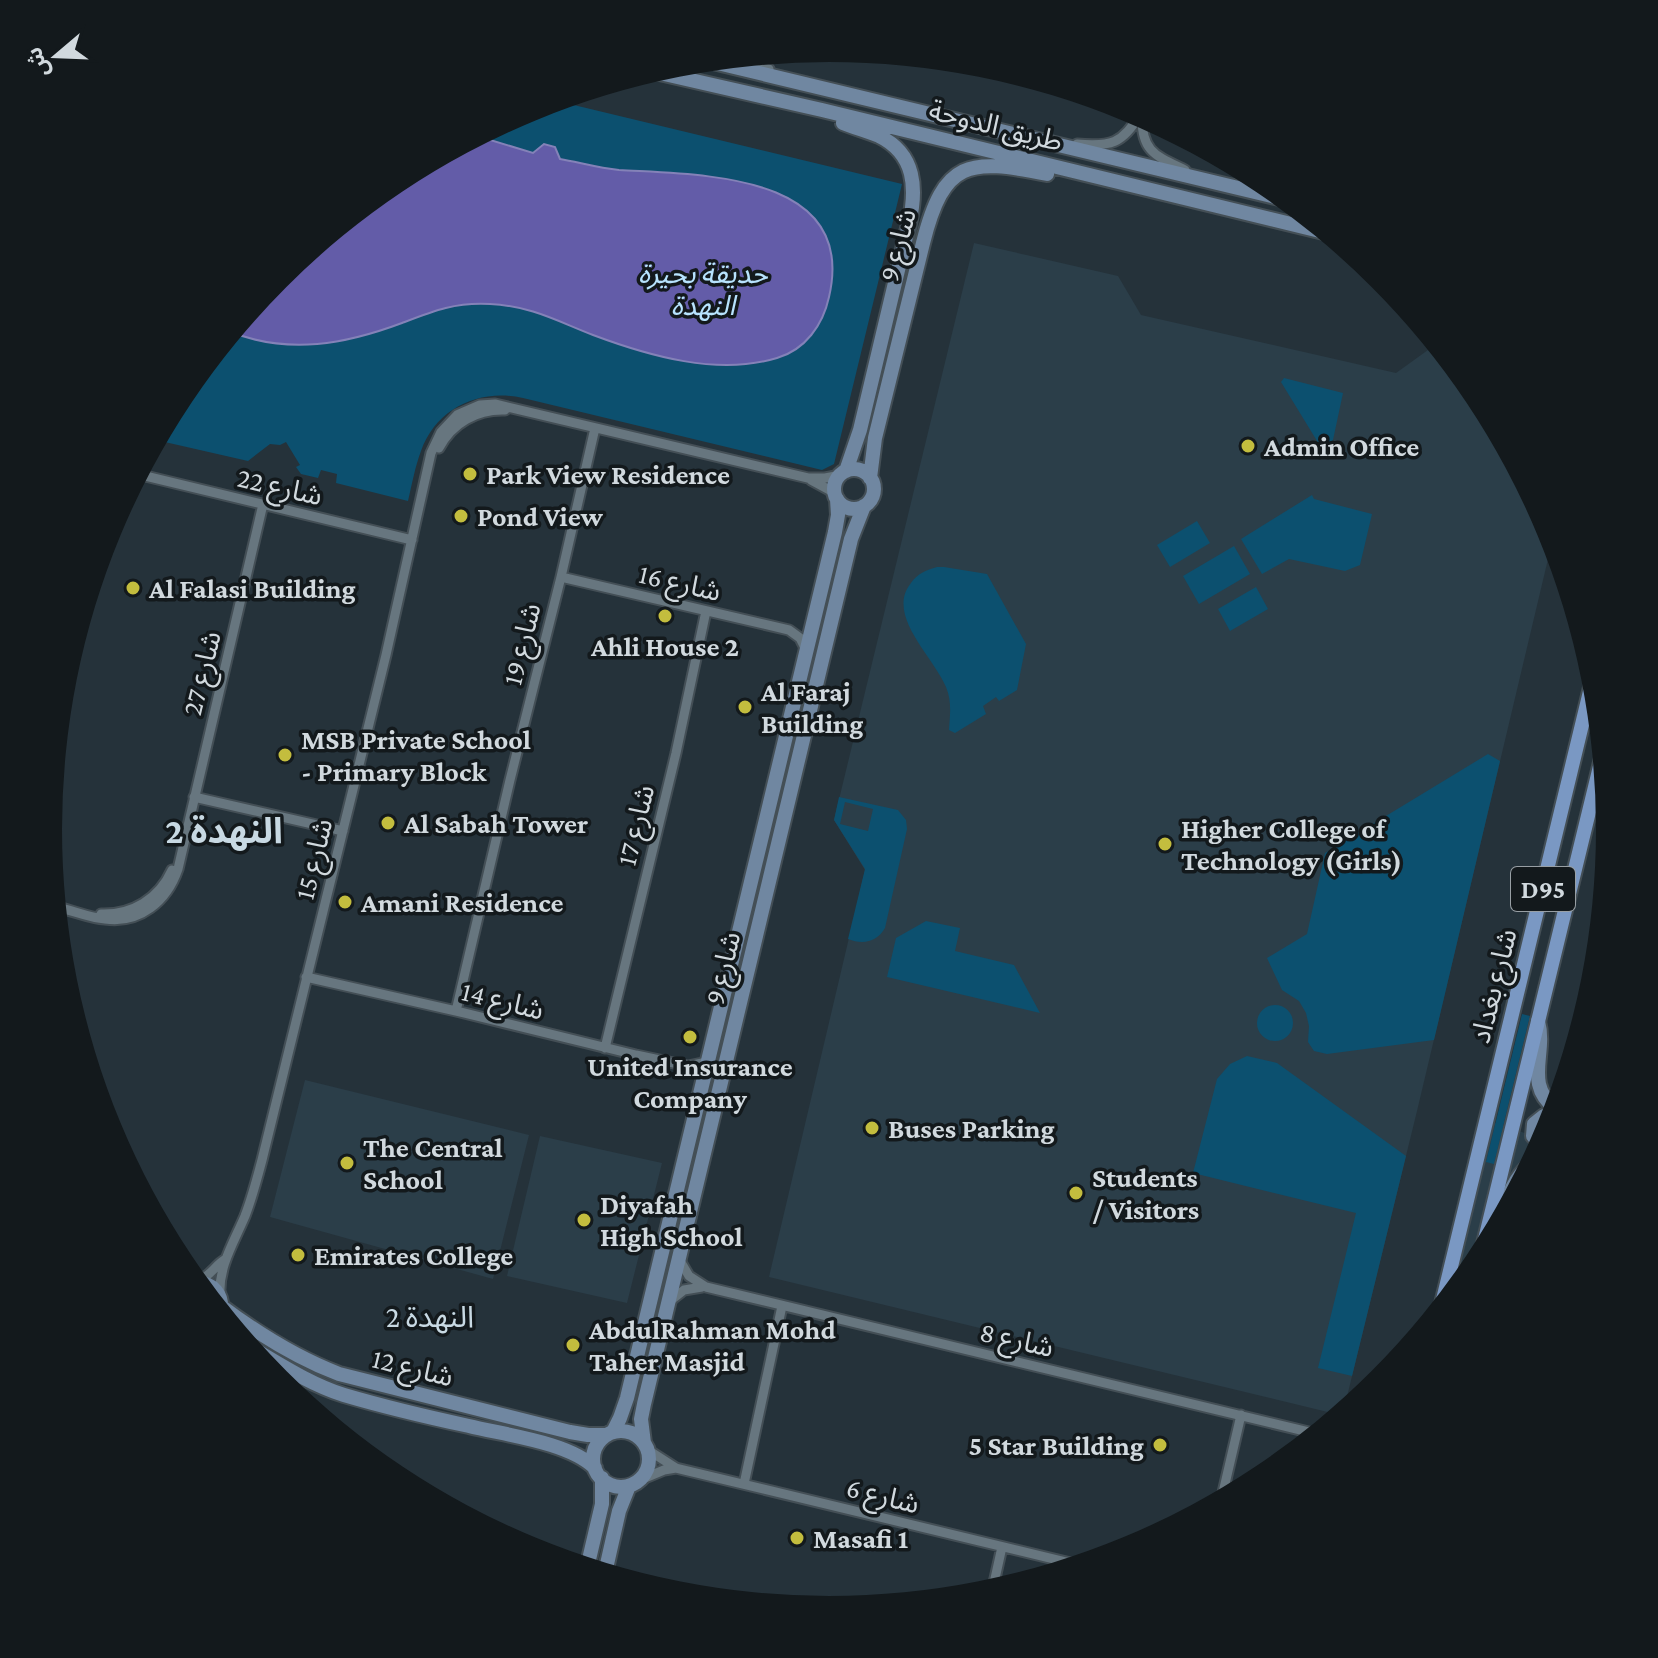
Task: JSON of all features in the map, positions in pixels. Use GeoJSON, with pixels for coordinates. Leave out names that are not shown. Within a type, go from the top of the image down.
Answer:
{"type":"FeatureCollection","features":[{"type":"Feature","properties":{"kind":"main road","name":"شارع بغداد"},"geometry":{"type":"LineString","coordinates":[[1447,1283],[1586,709]]}},
{"type":"Feature","properties":{"kind":"main road","name":"شارع بغداد"},"geometry":{"type":"LineString","coordinates":[[1490,1217],[1594,789]]}},
{"type":"Feature","properties":{"kind":"street"},"geometry":{"type":"LineString","coordinates":[[759,66],[780,73],[793,82]]}},
{"type":"Feature","properties":{"kind":"street","name":"طريق الدوحة"},"geometry":{"type":"LineString","coordinates":[[738,68],[1258,193]]}},
{"type":"Feature","properties":{"kind":"street","name":"طريق الدوحة"},"geometry":{"type":"LineString","coordinates":[[678,77],[1305,227]]}},
{"type":"Feature","properties":{"kind":"street","name":"شارع 9"},"geometry":{"type":"LineString","coordinates":[[822,110],[843,123],[882,137],[895,147],[909,167],[914,189],[912,212],[857,442],[844,473]]}},
{"type":"Feature","properties":{"kind":"street"},"geometry":{"type":"LineString","coordinates":[[1049,144],[1110,144],[1126,134],[1133,125]]}},
{"type":"Feature","properties":{"kind":"street"},"geometry":{"type":"LineString","coordinates":[[1142,129],[1154,154],[1198,179]]}},
{"type":"Feature","properties":{"kind":"street","name":"شارع 9"},"geometry":{"type":"LineString","coordinates":[[870,478],[875,438],[925,233],[936,202],[947,185],[961,173],[986,165],[1073,177],[1100,177]]}},
{"type":"Feature","properties":{"kind":"street","name":"شارع 15"},"geometry":{"type":"LineString","coordinates":[[221,1297],[226,1259],[257,1181],[429,467],[444,439],[460,422],[485,412],[521,409],[808,478],[844,473]]}},
{"type":"Feature","properties":{"kind":"street","name":"شارع 19"},"geometry":{"type":"LineString","coordinates":[[456,1011],[595,428]]}},
{"type":"Feature","properties":{"kind":"street"},"geometry":{"type":"LineString","coordinates":[[859,471],[870,478],[872,497],[864,506],[846,508],[836,496],[835,486],[844,473],[859,471]]}},
{"type":"Feature","properties":{"kind":"street","name":"شارع 22"},"geometry":{"type":"LineString","coordinates":[[148,477],[412,540]]}},
{"type":"Feature","properties":{"kind":"street","name":"شارع 15"},"geometry":{"type":"LineString","coordinates":[[808,478],[836,496]]}},
{"type":"Feature","properties":{"kind":"street","name":"شارع 9"},"geometry":{"type":"LineString","coordinates":[[610,1433],[624,1408],[837,524],[836,496]]}},
{"type":"Feature","properties":{"kind":"street","name":"شارع 27"},"geometry":{"type":"LineString","coordinates":[[67,909],[116,913],[131,909],[147,901],[165,884],[180,853],[263,504]]}},
{"type":"Feature","properties":{"kind":"street","name":"شارع 9"},"geometry":{"type":"LineString","coordinates":[[646,1447],[642,1412],[667,1304],[851,539],[864,506]]}},
{"type":"Feature","properties":{"kind":"street","name":"شارع 16"},"geometry":{"type":"LineString","coordinates":[[561,577],[789,630]]}},
{"type":"Feature","properties":{"kind":"street","name":"شارع 17"},"geometry":{"type":"LineString","coordinates":[[605,1048],[676,753],[706,611]]}},
{"type":"Feature","properties":{"kind":"street"},"geometry":{"type":"LineString","coordinates":[[789,630],[813,622]]}},
{"type":"Feature","properties":{"kind":"street"},"geometry":{"type":"LineString","coordinates":[[789,630],[800,638],[806,651]]}},
{"type":"Feature","properties":{"kind":"street"},"geometry":{"type":"LineString","coordinates":[[793,707],[794,729],[789,756],[794,776]]}},
{"type":"Feature","properties":{"kind":"street"},"geometry":{"type":"LineString","coordinates":[[194,797],[343,831]]}},
{"type":"Feature","properties":{"kind":"street","name":"شارع 14"},"geometry":{"type":"LineString","coordinates":[[306,977],[688,1066],[707,1062]]}},
{"type":"Feature","properties":{"kind":"street"},"geometry":{"type":"LineString","coordinates":[[1538,1021],[1541,1041],[1538,1082],[1546,1100]]}},
{"type":"Feature","properties":{"kind":"street","name":"شارع 14"},"geometry":{"type":"LineString","coordinates":[[688,1066],[703,1079]]}},
{"type":"Feature","properties":{"kind":"street"},"geometry":{"type":"LineString","coordinates":[[678,1257],[689,1276],[706,1287]]}},
{"type":"Feature","properties":{"kind":"street","name":"شارع 15"},"geometry":{"type":"LineString","coordinates":[[206,1277],[226,1259]]}},
{"type":"Feature","properties":{"kind":"street"},"geometry":{"type":"LineString","coordinates":[[667,1304],[684,1290],[706,1287]]}},
{"type":"Feature","properties":{"kind":"street","name":"شارع 8"},"geometry":{"type":"LineString","coordinates":[[706,1287],[1305,1431]]}},
{"type":"Feature","properties":{"kind":"street"},"geometry":{"type":"LineString","coordinates":[[744,1484],[782,1306]]}},
{"type":"Feature","properties":{"kind":"street","name":"شارع 12"},"geometry":{"type":"LineString","coordinates":[[237,1317],[273,1341],[339,1374],[570,1432],[588,1435],[610,1433]]}},
{"type":"Feature","properties":{"kind":"street","name":"شارع 12"},"geometry":{"type":"LineString","coordinates":[[281,1365],[333,1391],[440,1420],[558,1446],[577,1454],[598,1473]]}},
{"type":"Feature","properties":{"kind":"street"},"geometry":{"type":"LineString","coordinates":[[1225,1485],[1241,1415]]}},
{"type":"Feature","properties":{"kind":"street"},"geometry":{"type":"LineString","coordinates":[[589,1557],[602,1504],[594,1453],[601,1439],[610,1433],[627,1431],[640,1438],[649,1461],[646,1471],[634,1483],[619,1511],[607,1563]]}},
{"type":"Feature","properties":{"kind":"street","name":"شارع 6"},"geometry":{"type":"LineString","coordinates":[[646,1447],[676,1468],[1059,1560]]}},
{"type":"Feature","properties":{"kind":"street"},"geometry":{"type":"LineString","coordinates":[[598,1473],[610,1484],[619,1487],[676,1468]]}},
{"type":"Feature","properties":{"kind":"street"},"geometry":{"type":"LineString","coordinates":[[995,1577],[1002,1547]]}},
{"type":"Feature","properties":{"kind":"shaded area"},"geometry":{"type":"Polygon","coordinates":[[[491,140],[533,153],[544,144],[555,147],[560,159],[603,168],[690,174],[765,188],[797,203],[820,225],[832,256],[829,297],[811,335],[787,354],[754,363],[708,364],[660,356],[615,343],[531,311],[490,304],[444,308],[339,341],[296,345],[242,335],[323,252],[403,191],[491,140]]]}},
{"type":"Feature","properties":{"kind":"shaded area","name":"Higher College of Technology (Girls)"},"geometry":{"type":"Polygon","coordinates":[[[974,243],[1118,276],[1141,315],[1396,373],[1428,350],[1467,403],[1493,446],[1517,490],[1547,561],[1348,1394],[1335,1406],[1328,1412],[769,1277],[865,870],[834,820],[974,243]]]}},
{"type":"Feature","properties":{"kind":"shaded area"},"geometry":{"type":"Polygon","coordinates":[[[305,1080],[529,1135],[493,1279],[270,1217],[305,1080]]]}},
{"type":"Feature","properties":{"kind":"shaded area"},"geometry":{"type":"Polygon","coordinates":[[[1485,1119],[1532,1136],[1493,1213],[1448,1282],[1485,1119]]]}},
{"type":"Feature","properties":{"kind":"shaded area","name":"Diyafah High School"},"geometry":{"type":"Polygon","coordinates":[[[540,1136],[662,1163],[627,1303],[507,1276],[540,1136]]]}},
{"type":"Feature","properties":{"kind":"green space","name":"حديقة بحيرة النهدة"},"geometry":{"type":"Polygon","coordinates":[[[575,105],[902,184],[834,464],[822,470],[507,396],[476,399],[437,423],[421,451],[408,501],[336,483],[337,474],[321,470],[318,478],[301,474],[296,467],[300,465],[286,442],[270,444],[248,461],[167,442],[220,362],[252,323],[323,252],[362,220],[446,165],[535,120],[575,105]]]}},
{"type":"Feature","properties":{"kind":"green space"},"geometry":{"type":"Polygon","coordinates":[[[1284,378],[1343,393],[1330,454],[1325,454],[1281,382],[1284,378]]]}},
{"type":"Feature","properties":{"kind":"green space"},"geometry":{"type":"Polygon","coordinates":[[[1312,495],[1314,499],[1372,514],[1360,565],[1345,571],[1289,559],[1262,574],[1241,539],[1312,495]]]}},
{"type":"Feature","properties":{"kind":"green space"},"geometry":{"type":"Polygon","coordinates":[[[1197,521],[1210,543],[1170,567],[1157,545],[1197,521]]]}},
{"type":"Feature","properties":{"kind":"green space"},"geometry":{"type":"Polygon","coordinates":[[[1234,546],[1250,574],[1199,604],[1183,576],[1234,546]]]}},
{"type":"Feature","properties":{"kind":"green space"},"geometry":{"type":"Polygon","coordinates":[[[937,567],[987,574],[1026,644],[1017,690],[999,701],[996,697],[983,706],[986,714],[955,733],[949,730],[950,703],[946,687],[914,636],[904,609],[905,595],[913,580],[937,567]]]}},
{"type":"Feature","properties":{"kind":"green space"},"geometry":{"type":"Polygon","coordinates":[[[1256,587],[1268,609],[1230,631],[1218,609],[1256,587]]]}},
{"type":"Feature","properties":{"kind":"green space"},"geometry":{"type":"Polygon","coordinates":[[[1488,754],[1500,761],[1434,1040],[1327,1054],[1314,1051],[1308,1042],[1306,1013],[1299,1001],[1282,990],[1267,958],[1307,934],[1325,853],[1488,754]]]}},
{"type":"Feature","properties":{"kind":"green space"},"geometry":{"type":"Polygon","coordinates":[[[839,797],[898,810],[906,820],[907,829],[885,928],[869,941],[848,939],[865,869],[834,820],[839,797]],[[845,802],[840,824],[868,831],[873,809],[845,802]]]}},
{"type":"Feature","properties":{"kind":"green space"},"geometry":{"type":"Polygon","coordinates":[[[926,921],[960,928],[955,951],[1014,965],[1040,1013],[887,977],[896,938],[926,921]]]}},
{"type":"Feature","properties":{"kind":"green space"},"geometry":{"type":"Polygon","coordinates":[[[1275,1005],[1288,1010],[1293,1023],[1288,1036],[1275,1041],[1262,1036],[1257,1023],[1262,1010],[1275,1005]]]}},
{"type":"Feature","properties":{"kind":"green space"},"geometry":{"type":"Polygon","coordinates":[[[1522,1014],[1530,1016],[1494,1164],[1486,1162],[1522,1014]]]}},
{"type":"Feature","properties":{"kind":"green space"},"geometry":{"type":"Polygon","coordinates":[[[1247,1056],[1277,1063],[1406,1156],[1352,1376],[1318,1368],[1356,1213],[1193,1173],[1217,1079],[1230,1064],[1247,1056]]]}},
{"type":"Feature","properties":{"kind":"place","name":"Admin Office"},"geometry":{"type":"Point","coordinates":[1248,446]}},
{"type":"Feature","properties":{"kind":"place","name":"Park View Residence"},"geometry":{"type":"Point","coordinates":[470,474]}},
{"type":"Feature","properties":{"kind":"place","name":"Pond View"},"geometry":{"type":"Point","coordinates":[461,516]}},
{"type":"Feature","properties":{"kind":"place","name":"Al Falasi Building"},"geometry":{"type":"Point","coordinates":[133,588]}},
{"type":"Feature","properties":{"kind":"place","name":"Ahli House 2"},"geometry":{"type":"Point","coordinates":[665,616]}},
{"type":"Feature","properties":{"kind":"place","name":"Al Faraj Building"},"geometry":{"type":"Point","coordinates":[745,707]}},
{"type":"Feature","properties":{"kind":"place","name":"MSB Private School - Primary Block"},"geometry":{"type":"Point","coordinates":[285,755]}},
{"type":"Feature","properties":{"kind":"place","name":"Al Sabah Tower"},"geometry":{"type":"Point","coordinates":[388,823]}},
{"type":"Feature","properties":{"kind":"place","name":"Higher College of Technology (Girls)"},"geometry":{"type":"Point","coordinates":[1165,844]}},
{"type":"Feature","properties":{"kind":"place","name":"Amani Residence"},"geometry":{"type":"Point","coordinates":[345,902]}},
{"type":"Feature","properties":{"kind":"place","name":"United Insurance Company"},"geometry":{"type":"Point","coordinates":[690,1037]}},
{"type":"Feature","properties":{"kind":"place","name":"Buses Parking"},"geometry":{"type":"Point","coordinates":[872,1128]}},
{"type":"Feature","properties":{"kind":"place","name":"The Central School"},"geometry":{"type":"Point","coordinates":[347,1163]}},
{"type":"Feature","properties":{"kind":"place","name":"Students / Visitors"},"geometry":{"type":"Point","coordinates":[1076,1193]}},
{"type":"Feature","properties":{"kind":"place","name":"Diyafah High School"},"geometry":{"type":"Point","coordinates":[584,1220]}},
{"type":"Feature","properties":{"kind":"place","name":"Emirates College"},"geometry":{"type":"Point","coordinates":[298,1255]}},
{"type":"Feature","properties":{"kind":"place","name":"AbdulRahman Mohd Taher Masjid"},"geometry":{"type":"Point","coordinates":[573,1345]}},
{"type":"Feature","properties":{"kind":"place","name":"5 Star Building"},"geometry":{"type":"Point","coordinates":[1160,1445]}},
{"type":"Feature","properties":{"kind":"place","name":"Masafi 1"},"geometry":{"type":"Point","coordinates":[797,1538]}},
{"type":"Feature","properties":{"kind":"district","name":"النهدة 2"},"geometry":{"type":"Point","coordinates":[224,830]}},
{"type":"Feature","properties":{"kind":"district","name":"النهدة 2"},"geometry":{"type":"Point","coordinates":[430,1317]}}]}
